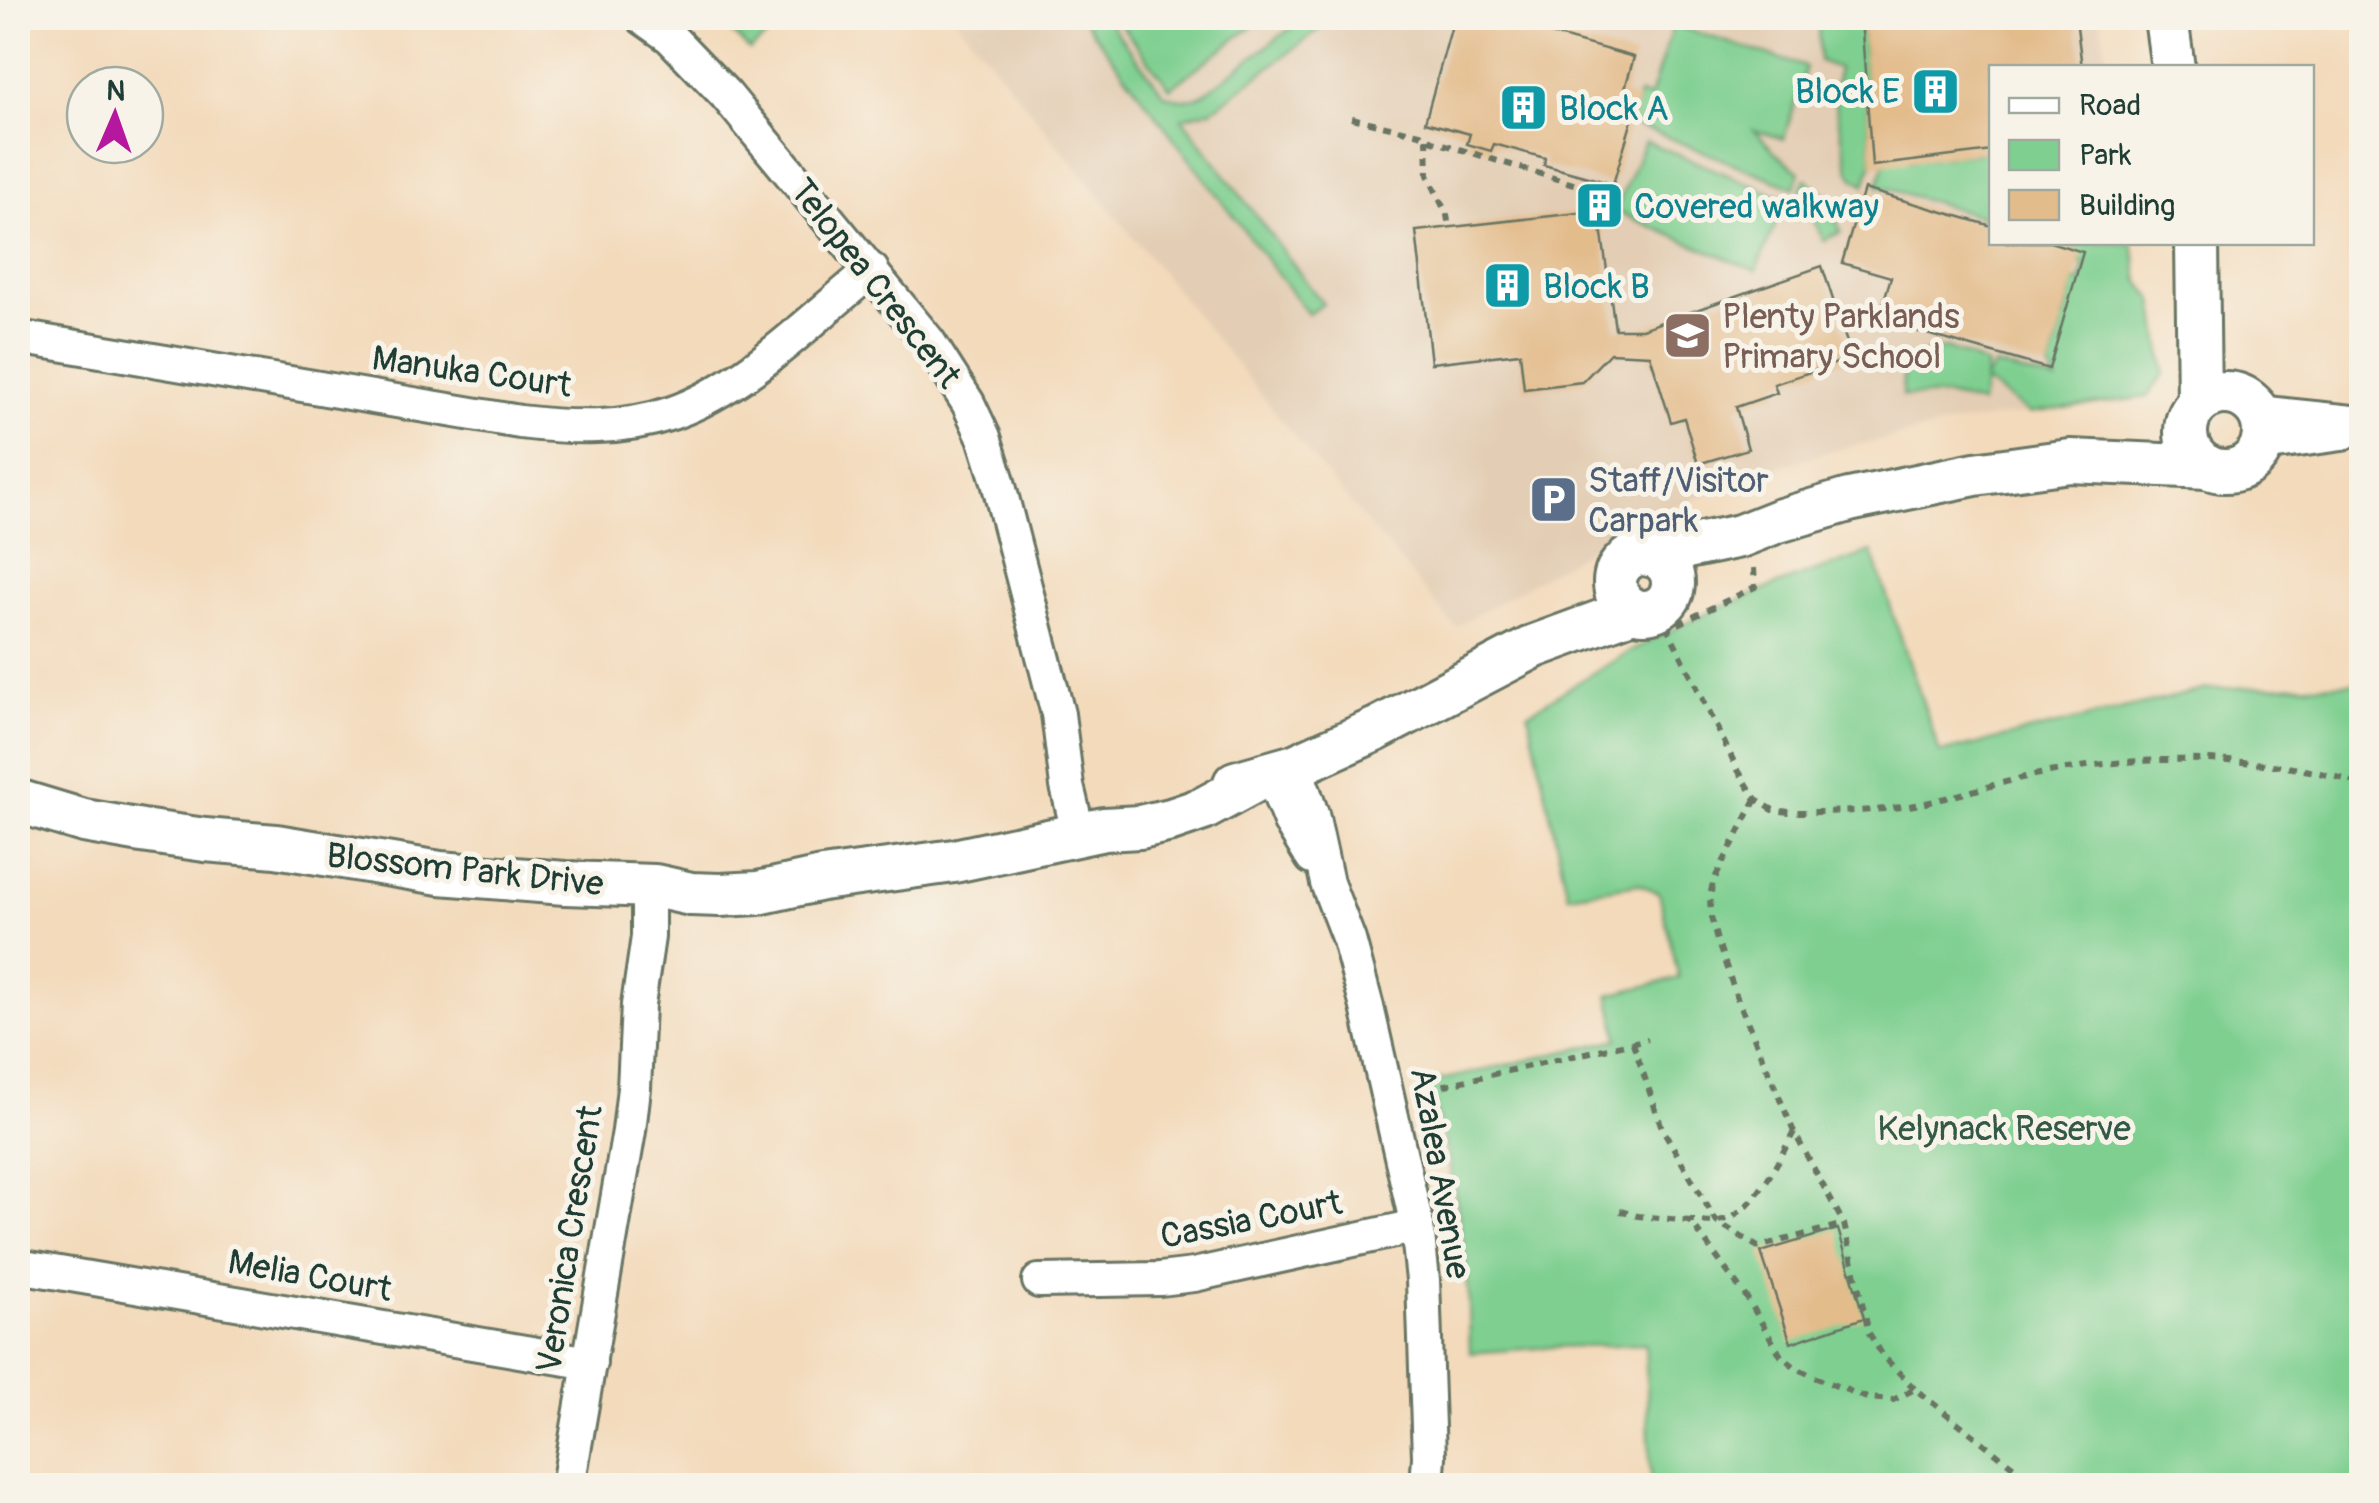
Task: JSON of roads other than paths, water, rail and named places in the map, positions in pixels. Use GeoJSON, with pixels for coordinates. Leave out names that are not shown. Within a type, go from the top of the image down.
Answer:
{"type":"FeatureCollection","features":[{"type":"Feature","properties":{"kind":"street","name":"Telopea Crescent"},"geometry":{"type":"LineString","coordinates":[[643,18],[670,37],[726,94],[872,270],[939,356],[968,403],[997,478],[1058,714],[1067,786],[1093,832]]}},
{"type":"Feature","properties":{"kind":"street"},"geometry":{"type":"LineString","coordinates":[[2166,18],[2173,65]]}},
{"type":"Feature","properties":{"kind":"street"},"geometry":{"type":"LineString","coordinates":[[2070,462],[2220,471],[2246,466],[2256,457],[2229,416],[2199,245]]}},
{"type":"Feature","properties":{"kind":"street","name":"Manuka Court"},"geometry":{"type":"LineString","coordinates":[[18,336],[520,422],[589,427],[671,413],[706,398],[770,354],[872,270]]}},
{"type":"Feature","properties":{"kind":"street"},"geometry":{"type":"LineString","coordinates":[[1672,592],[1747,552],[1778,520],[1912,486],[2070,462],[2229,416],[2362,423]]}},
{"type":"Feature","properties":{"kind":"street"},"geometry":{"type":"LineString","coordinates":[[2208,468],[2189,449],[2185,435],[2229,416],[2362,432]]}},
{"type":"Feature","properties":{"kind":"street"},"geometry":{"type":"LineString","coordinates":[[1633,563],[1747,552]]}},
{"type":"Feature","properties":{"kind":"street"},"geometry":{"type":"LineString","coordinates":[[1633,610],[1625,606],[1615,590],[1633,563],[1658,558],[1671,572],[1672,592]]}},
{"type":"Feature","properties":{"kind":"street","name":"Blossom Park Drive"},"geometry":{"type":"LineString","coordinates":[[1536,646],[1633,563]]}},
{"type":"Feature","properties":{"kind":"street","name":"Blossom Park Drive"},"geometry":{"type":"LineString","coordinates":[[19,802],[142,832],[276,846],[496,878],[644,886],[718,876],[822,879],[954,861],[1093,832],[1161,800],[1276,772],[1377,729],[1536,646],[1633,610],[1656,610],[1672,592]]}},
{"type":"Feature","properties":{"kind":"street","name":"Azalea Avenue"},"geometry":{"type":"LineString","coordinates":[[1276,772],[1290,822],[1328,883],[1349,940],[1368,1006],[1417,1226],[1424,1298],[1427,1486]]}},
{"type":"Feature","properties":{"kind":"street","name":"Veronica Crescent"},"geometry":{"type":"LineString","coordinates":[[568,1486],[631,1117],[638,1004],[629,937],[644,886]]}},
{"type":"Feature","properties":{"kind":"street","name":"Cassia Court"},"geometry":{"type":"LineString","coordinates":[[1039,1280],[1194,1275],[1417,1226]]}},
{"type":"Feature","properties":{"kind":"street","name":"Melia Court"},"geometry":{"type":"LineString","coordinates":[[18,1266],[590,1362]]}},
{"type":"Feature","properties":{"kind":"place","name":"Block E"},"geometry":{"type":"Point","coordinates":[1935,91]}},
{"type":"Feature","properties":{"kind":"place","name":"Block A"},"geometry":{"type":"Point","coordinates":[1524,108]}},
{"type":"Feature","properties":{"kind":"place","name":"Covered walkway"},"geometry":{"type":"Point","coordinates":[1599,206]}},
{"type":"Feature","properties":{"kind":"place","name":"Block B"},"geometry":{"type":"Point","coordinates":[1508,286]}},
{"type":"Feature","properties":{"kind":"place","name":"Plenty Parklands Primary School"},"geometry":{"type":"Point","coordinates":[1687,336]}},
{"type":"Feature","properties":{"kind":"place","name":"Staff/Visitor Carpark"},"geometry":{"type":"Point","coordinates":[1553,500]}},
{"type":"Feature","properties":{"kind":"park label","name":"Kelynack Reserve"},"geometry":{"type":"Point","coordinates":[2004,1128]}}]}
